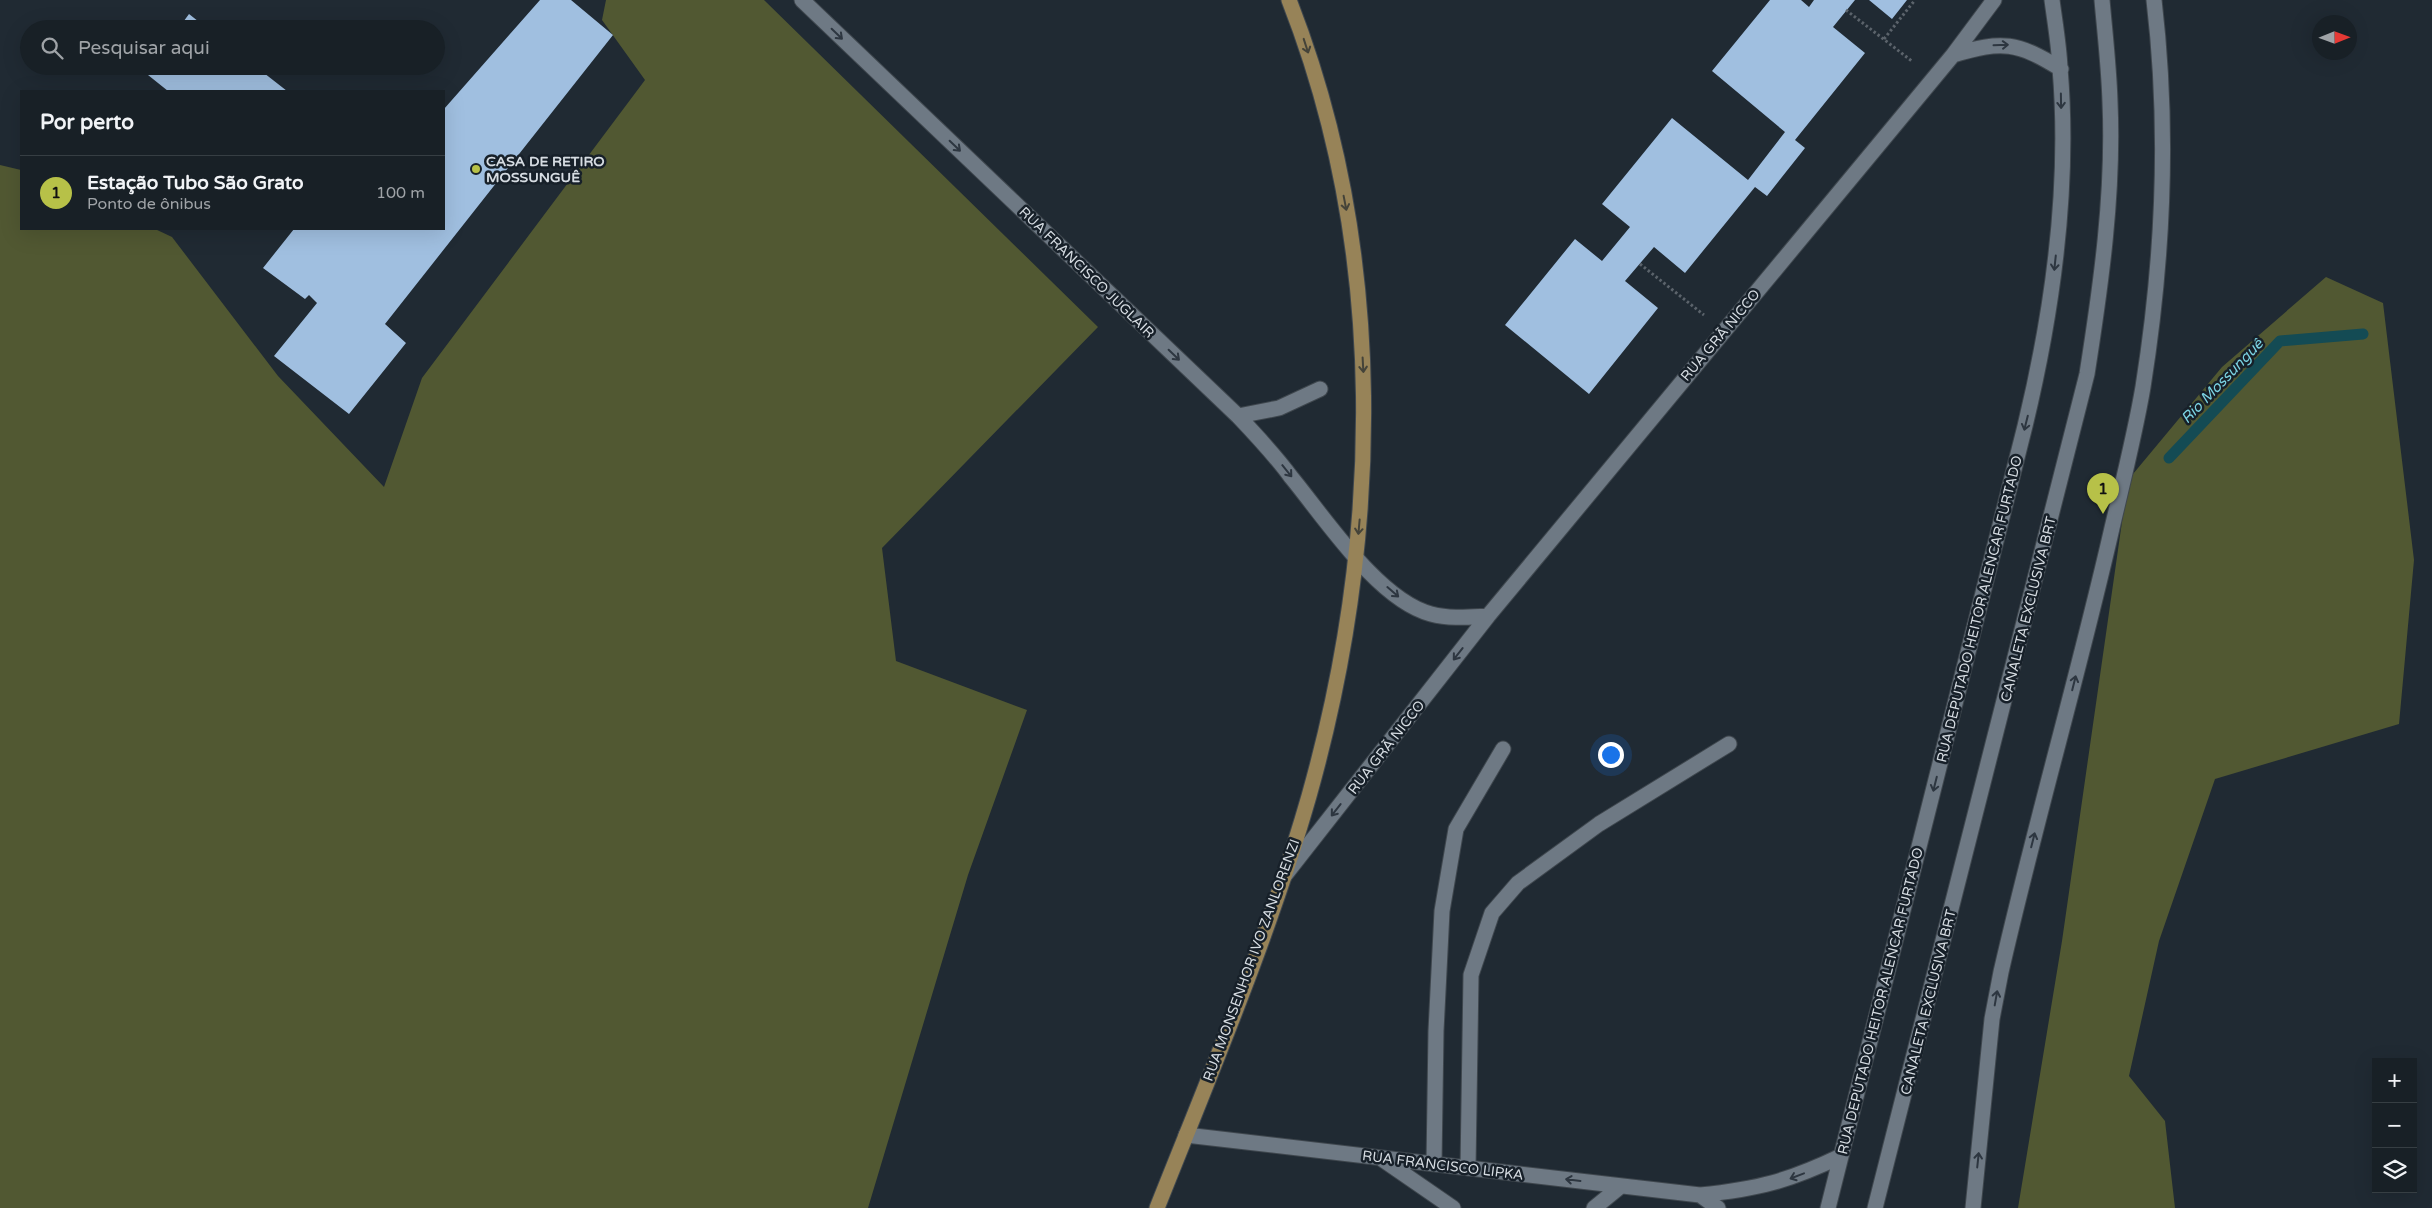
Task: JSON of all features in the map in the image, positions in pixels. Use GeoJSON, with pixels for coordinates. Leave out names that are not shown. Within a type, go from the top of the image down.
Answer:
{"type":"FeatureCollection","features":[{"type":"Feature","properties":{"kind":"main road","name":"RUA MONSENHOR IVO ZANLORENZI"},"geometry":{"type":"LineString","coordinates":[[1157,1208],[1283,878],[1309,796],[1325,734],[1356,560],[1363,486],[1365,397],[1360,310],[1350,228],[1334,145],[1318,83],[1290,0]]}},
{"type":"Feature","properties":{"kind":"street","name":"RUA FRANCISCO JUGLAIR"},"geometry":{"type":"LineString","coordinates":[[802,0],[1238,416],[1267,446],[1356,560]]}},
{"type":"Feature","properties":{"kind":"street","name":"RUA GRÃ NICCO"},"geometry":{"type":"LineString","coordinates":[[1283,878],[1488,616],[1954,55],[1994,0]]}},
{"type":"Feature","properties":{"kind":"street","name":"RUA DEPUTADO HEITOR ALENCAR FURTADO"},"geometry":{"type":"LineString","coordinates":[[1828,1208],[2034,388],[2053,278],[2059,215],[2062,140],[2060,69],[2052,0]]}},
{"type":"Feature","properties":{"kind":"street","name":"CANALETA EXCLUSIVA BRT"},"geometry":{"type":"LineString","coordinates":[[1875,1208],[2087,374],[2097,313],[2108,200],[2110,103],[2102,0]]}},
{"type":"Feature","properties":{"kind":"street"},"geometry":{"type":"LineString","coordinates":[[1972,1208],[1992,1019],[2001,972],[2099,584],[2143,388],[2157,275],[2162,171],[2160,81],[2154,0]]}},
{"type":"Feature","properties":{"kind":"street"},"geometry":{"type":"LineString","coordinates":[[1954,55],[1985,45],[2010,44],[2035,53],[2060,69]]}},
{"type":"Feature","properties":{"kind":"street"},"geometry":{"type":"LineString","coordinates":[[1238,416],[1279,408],[1320,389]]}},
{"type":"Feature","properties":{"kind":"street"},"geometry":{"type":"LineString","coordinates":[[1356,560],[1404,602],[1430,614],[1459,618],[1488,616]]}},
{"type":"Feature","properties":{"kind":"street"},"geometry":{"type":"LineString","coordinates":[[1468,1168],[1471,975],[1492,913],[1518,883],[1591,830],[1728,744]]}},
{"type":"Feature","properties":{"kind":"street"},"geometry":{"type":"LineString","coordinates":[[1434,1164],[1436,1031],[1442,911],[1456,829],[1503,749]]}},
{"type":"Feature","properties":{"kind":"street","name":"RUA FRANCISCO LIPKA"},"geometry":{"type":"LineString","coordinates":[[1186,1135],[1700,1195],[1768,1186],[1841,1156]]}},
{"type":"Feature","properties":{"kind":"street"},"geometry":{"type":"LineString","coordinates":[[1379,1157],[1453,1208]]}},
{"type":"Feature","properties":{"kind":"street"},"geometry":{"type":"LineString","coordinates":[[1594,1208],[1621,1186]]}},
{"type":"Feature","properties":{"kind":"street","name":"RUA FRANCISCO LIPKA"},"geometry":{"type":"LineString","coordinates":[[1700,1195],[1718,1208]]}},
{"type":"Feature","properties":{"kind":"path"},"geometry":{"type":"LineString","coordinates":[[1884,39],[1915,0]]}},
{"type":"Feature","properties":{"kind":"path"},"geometry":{"type":"LineString","coordinates":[[1846,10],[1905,55]]}},
{"type":"Feature","properties":{"kind":"path"},"geometry":{"type":"LineString","coordinates":[[1640,264],[1723,331]]}},
{"type":"Feature","properties":{"kind":"green space"},"geometry":{"type":"Polygon","coordinates":[[[606,0],[764,0],[1098,327],[882,548],[896,661],[1027,710],[968,875],[868,1208],[0,1208],[0,165],[20,170],[20,230],[157,230],[172,237],[278,376],[384,487],[422,378],[645,80],[602,20],[606,0]]]}},
{"type":"Feature","properties":{"kind":"green space"},"geometry":{"type":"Polygon","coordinates":[[[2326,277],[2383,303],[2414,560],[2399,724],[2215,779],[2159,941],[2129,1076],[2165,1121],[2175,1208],[2018,1208],[2062,941],[2128,480],[2222,367],[2326,277]]]}},
{"type":"Feature","properties":{"kind":"building","name":"CASA DE RETIRO MOSSUNGUÊ"},"geometry":{"type":"Polygon","coordinates":[[[540,0],[571,0],[613,35],[385,324],[406,343],[349,414],[274,356],[317,303],[309,295],[305,299],[263,268],[293,230],[445,230],[445,108],[540,0]]]}},
{"type":"Feature","properties":{"kind":"building"},"geometry":{"type":"Polygon","coordinates":[[[1770,0],[1801,0],[1809,7],[1814,0],[1855,0],[1833,27],[1865,53],[1795,140],[1805,148],[1767,196],[1755,187],[1685,273],[1654,247],[1625,281],[1658,308],[1589,394],[1505,325],[1575,239],[1602,261],[1630,227],[1602,204],[1672,118],[1748,180],[1785,132],[1712,71],[1770,0]]]}},
{"type":"Feature","properties":{"kind":"building"},"geometry":{"type":"Polygon","coordinates":[[[1869,0],[1907,0],[1892,19],[1869,0]]]}},
{"type":"Feature","properties":{"kind":"building"},"geometry":{"type":"Polygon","coordinates":[[[189,14],[197,20],[185,20],[189,14]]]}},
{"type":"Feature","properties":{"kind":"building"},"geometry":{"type":"Polygon","coordinates":[[[148,75],[267,75],[286,90],[167,90],[148,75]]]}},
{"type":"Feature","properties":{"kind":"waterway","name":"Rio Mossunguê"},"geometry":{"type":"LineString","coordinates":[[2169,458],[2280,341],[2363,334]]}},
{"type":"Feature","properties":{"kind":"place","name":"CASA DE RETIRO MOSSUNGUÊ"},"geometry":{"type":"Point","coordinates":[476,169]}},
{"type":"Feature","properties":{"kind":"place","name":"Estação Tubo São Grato"},"geometry":{"type":"Point","coordinates":[2103,514]}}]}
